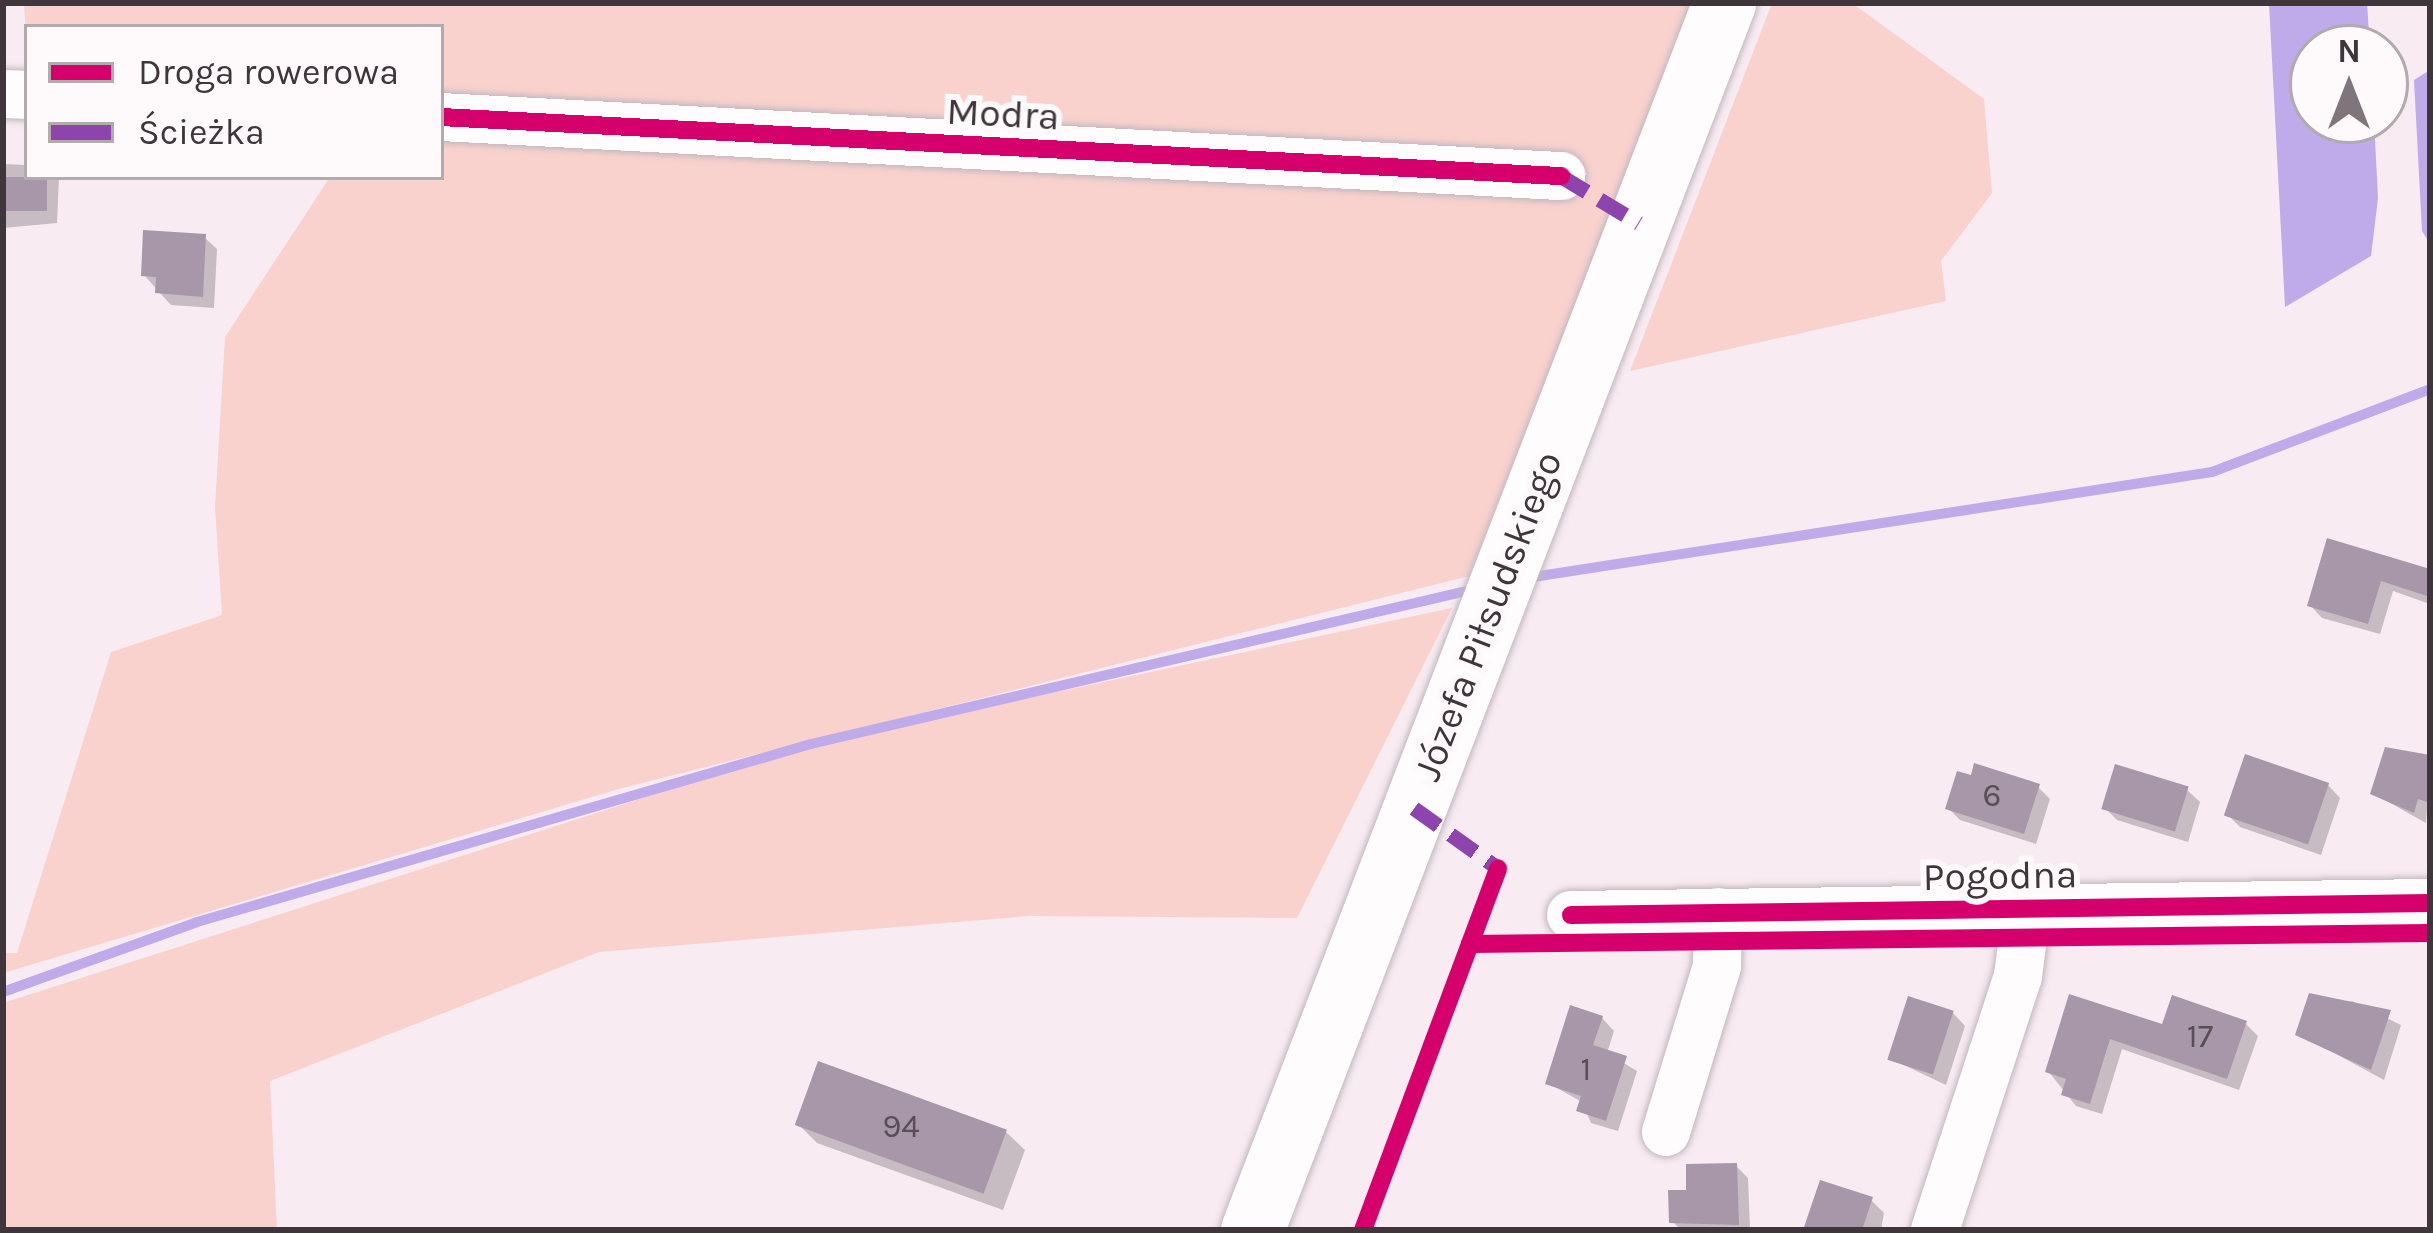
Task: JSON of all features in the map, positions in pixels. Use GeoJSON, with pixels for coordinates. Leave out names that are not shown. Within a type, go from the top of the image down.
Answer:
{"type":"FeatureCollection","features":[{"type":"Feature","properties":{"kind":"main road","name":"Józefa Piłsudskiego"},"geometry":{"type":"LineString","coordinates":[[1252,1230],[1724,3]]}},
{"type":"Feature","properties":{"kind":"street","name":"Modra"},"geometry":{"type":"LineString","coordinates":[[444,117],[1561,176]]}},
{"type":"Feature","properties":{"kind":"street","name":"Pogodna"},"geometry":{"type":"LineString","coordinates":[[1571,915],[2430,903]]}},
{"type":"Feature","properties":{"kind":"street"},"geometry":{"type":"LineString","coordinates":[[1935,1230],[2018,976],[2027,908]]}},
{"type":"Feature","properties":{"kind":"street"},"geometry":{"type":"LineString","coordinates":[[1666,1132],[1717,966],[1718,912]]}},
{"type":"Feature","properties":{"kind":"path"},"geometry":{"type":"LineString","coordinates":[[1363,1230],[1498,868]]}},
{"type":"Feature","properties":{"kind":"shaded area"},"geometry":{"type":"Polygon","coordinates":[[[24,3],[1693,3],[1469,576],[622,788],[3,973],[3,953],[17,953],[111,652],[222,615],[215,507],[225,337],[328,180],[444,180],[444,24],[25,24],[24,3]]]}},
{"type":"Feature","properties":{"kind":"shaded area"},"geometry":{"type":"Polygon","coordinates":[[[1772,3],[1852,3],[1984,99],[1992,193],[1941,261],[1946,301],[1630,371],[1772,3]]]}},
{"type":"Feature","properties":{"kind":"shaded area"},"geometry":{"type":"Polygon","coordinates":[[[2269,3],[2367,3],[2368,24],[2289,24],[2289,144],[2375,144],[2378,198],[2371,256],[2285,307],[2269,3]]]}},
{"type":"Feature","properties":{"kind":"shaded area"},"geometry":{"type":"Polygon","coordinates":[[[2430,70],[2430,244],[2422,231],[2414,80],[2430,70]]]}},
{"type":"Feature","properties":{"kind":"shaded area"},"geometry":{"type":"Polygon","coordinates":[[[1452,608],[1297,918],[1029,916],[599,952],[270,1081],[277,1230],[3,1230],[3,1003],[811,744],[1452,608]]]}},
{"type":"Feature","properties":{"kind":"building"},"geometry":{"type":"Polygon","coordinates":[[[3,177],[47,180],[47,211],[3,211],[3,177]]]}},
{"type":"Feature","properties":{"kind":"building"},"geometry":{"type":"Polygon","coordinates":[[[143,230],[206,234],[203,297],[155,293],[156,277],[141,276],[143,230]]]}},
{"type":"Feature","properties":{"kind":"building"},"geometry":{"type":"Polygon","coordinates":[[[2327,538],[2430,569],[2430,597],[2381,581],[2368,624],[2307,606],[2327,538]]]}},
{"type":"Feature","properties":{"kind":"building"},"geometry":{"type":"Polygon","coordinates":[[[2385,747],[2430,755],[2430,803],[2418,799],[2414,813],[2370,794],[2385,747]]]}},
{"type":"Feature","properties":{"kind":"building"},"geometry":{"type":"Polygon","coordinates":[[[2245,754],[2329,783],[2308,844],[2224,815],[2245,754]]]}},
{"type":"Feature","properties":{"kind":"building"},"geometry":{"type":"Polygon","coordinates":[[[1974,763],[2040,784],[2024,834],[1945,809],[1957,771],[1971,775],[1974,763]]]}},
{"type":"Feature","properties":{"kind":"building"},"geometry":{"type":"Polygon","coordinates":[[[2115,764],[2189,787],[2175,831],[2101,809],[2115,764]]]}},
{"type":"Feature","properties":{"kind":"building"},"geometry":{"type":"Polygon","coordinates":[[[2309,993],[2391,1010],[2371,1070],[2295,1035],[2309,993]]]}},
{"type":"Feature","properties":{"kind":"building"},"geometry":{"type":"Polygon","coordinates":[[[2069,994],[2162,1024],[2172,995],[2247,1021],[2227,1079],[2110,1039],[2090,1104],[2061,1095],[2066,1079],[2045,1072],[2069,994]]]}},
{"type":"Feature","properties":{"kind":"building"},"geometry":{"type":"Polygon","coordinates":[[[1908,996],[1954,1011],[1933,1075],[1887,1060],[1908,996]]]}},
{"type":"Feature","properties":{"kind":"building"},"geometry":{"type":"Polygon","coordinates":[[[1570,1005],[1603,1016],[1593,1045],[1627,1056],[1606,1121],[1576,1111],[1581,1096],[1545,1084],[1570,1005]]]}},
{"type":"Feature","properties":{"kind":"building"},"geometry":{"type":"Polygon","coordinates":[[[818,1061],[1007,1130],[984,1194],[795,1125],[818,1061]]]}},
{"type":"Feature","properties":{"kind":"building"},"geometry":{"type":"Polygon","coordinates":[[[1737,1163],[1739,1225],[1669,1223],[1668,1190],[1686,1190],[1686,1164],[1737,1163]]]}},
{"type":"Feature","properties":{"kind":"building"},"geometry":{"type":"Polygon","coordinates":[[[1820,1180],[1873,1197],[1862,1230],[1803,1230],[1820,1180]]]}},
{"type":"Feature","properties":{"kind":"waterway"},"geometry":{"type":"LineString","coordinates":[[1533,577],[2212,472],[2430,389]]}},
{"type":"Feature","properties":{"kind":"waterway"},"geometry":{"type":"LineString","coordinates":[[3,992],[197,922],[811,744],[1471,590]]}},
{"type":"Feature","properties":{"kind":"marked path"},"geometry":{"type":"LineString","coordinates":[[1561,176],[1639,223]]}},
{"type":"Feature","properties":{"kind":"marked path"},"geometry":{"type":"LineString","coordinates":[[1414,808],[1498,868]]}},
{"type":"Feature","properties":{"kind":"cycle path"},"geometry":{"type":"LineString","coordinates":[[444,117],[1561,176]]}},
{"type":"Feature","properties":{"kind":"cycle path"},"geometry":{"type":"LineString","coordinates":[[1363,1230],[1498,868]]}},
{"type":"Feature","properties":{"kind":"cycle path"},"geometry":{"type":"LineString","coordinates":[[1571,915],[2430,903]]}},
{"type":"Feature","properties":{"kind":"cycle path"},"geometry":{"type":"LineString","coordinates":[[1470,944],[2430,933]]}}]}
